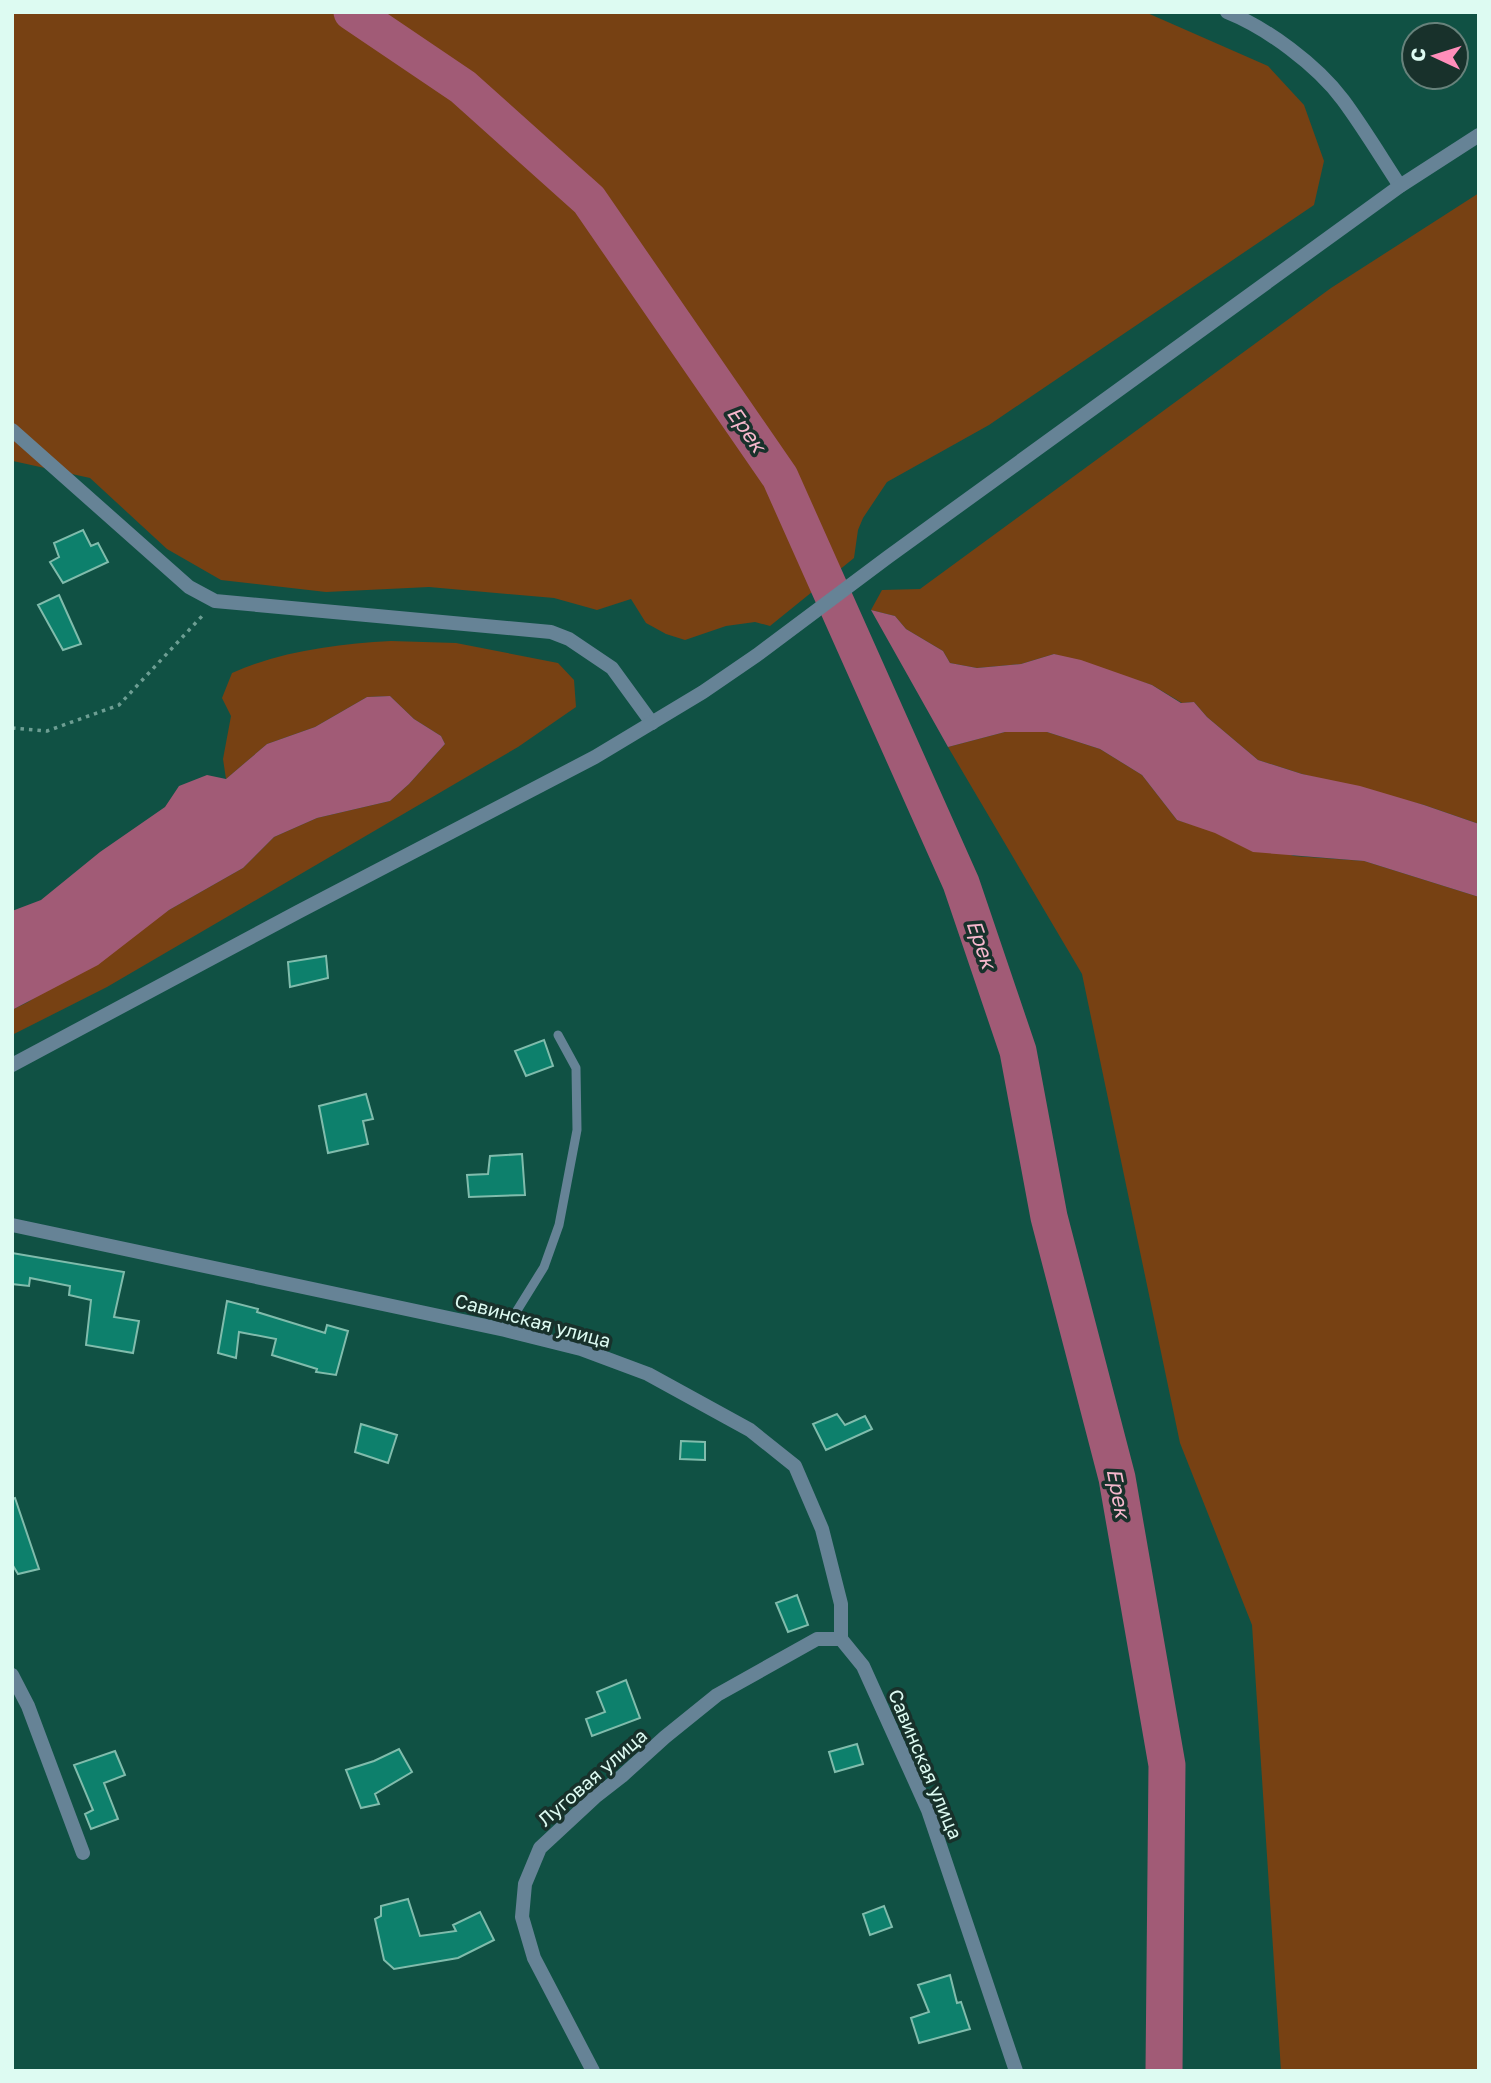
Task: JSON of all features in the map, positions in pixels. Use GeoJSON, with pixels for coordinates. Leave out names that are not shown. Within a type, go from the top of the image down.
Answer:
{"type":"FeatureCollection","features":[{"type":"Feature","properties":{"kind":"street"},"geometry":{"type":"LineString","coordinates":[[1227,12],[1245,15],[1296,51],[1341,97],[1400,186]]}},
{"type":"Feature","properties":{"kind":"street"},"geometry":{"type":"LineString","coordinates":[[12,1065],[285,918],[594,757],[652,723],[757,654],[1400,186],[1479,135]]}},
{"type":"Feature","properties":{"kind":"street"},"geometry":{"type":"LineString","coordinates":[[12,429],[188,587],[215,601],[551,632],[569,639],[612,668],[652,723]]}},
{"type":"Feature","properties":{"kind":"street","name":"Савинская улица"},"geometry":{"type":"LineString","coordinates":[[12,1225],[505,1330],[581,1349],[648,1374],[750,1430],[795,1466],[822,1529],[841,1604],[841,1639],[863,1666],[928,1810],[1016,2071]]}},
{"type":"Feature","properties":{"kind":"street","name":"Луговая улица"},"geometry":{"type":"LineString","coordinates":[[593,2071],[534,1958],[522,1917],[524,1884],[540,1848],[595,1797],[717,1695],[817,1639],[841,1639]]}},
{"type":"Feature","properties":{"kind":"street"},"geometry":{"type":"LineString","coordinates":[[12,1675],[28,1706],[83,1853]]}},
{"type":"Feature","properties":{"kind":"lane"},"geometry":{"type":"LineString","coordinates":[[505,1330],[544,1267],[559,1225],[577,1130],[576,1068],[558,1035]]}},
{"type":"Feature","properties":{"kind":"path"},"geometry":{"type":"LineString","coordinates":[[12,728],[47,731],[119,705],[215,601]]}},
{"type":"Feature","properties":{"kind":"shaded area"},"geometry":{"type":"Polygon","coordinates":[[[12,12],[1145,12],[1268,66],[1304,105],[1324,161],[1314,205],[989,425],[887,482],[863,518],[858,530],[854,558],[770,626],[755,622],[726,626],[685,640],[646,623],[631,599],[597,610],[554,598],[429,587],[326,592],[221,580],[167,549],[90,478],[13,461],[12,12]]]}},
{"type":"Feature","properties":{"kind":"shaded area"},"geometry":{"type":"Polygon","coordinates":[[[1479,193],[1479,824],[1424,805],[1258,760],[1207,717],[1194,702],[1182,703],[1152,685],[1054,654],[1021,664],[977,668],[950,663],[943,651],[906,629],[895,616],[871,610],[882,590],[920,589],[1331,288],[1479,193]]]}},
{"type":"Feature","properties":{"kind":"shaded area"},"geometry":{"type":"Polygon","coordinates":[[[871,610],[895,616],[906,629],[943,651],[950,663],[977,668],[1021,664],[1054,654],[1081,660],[1152,685],[1181,703],[1194,702],[1207,717],[1258,760],[1302,774],[1360,786],[1479,824],[1479,897],[1364,861],[1253,852],[1215,833],[1177,820],[1142,775],[1100,749],[1047,732],[1005,732],[948,747],[871,610]]]}},
{"type":"Feature","properties":{"kind":"shaded area"},"geometry":{"type":"Polygon","coordinates":[[[391,641],[456,643],[558,663],[574,680],[576,707],[518,747],[107,987],[12,1035],[12,1010],[169,910],[243,868],[274,837],[317,818],[390,801],[409,784],[445,744],[441,736],[414,719],[390,696],[367,697],[315,727],[267,744],[226,779],[223,759],[231,716],[222,698],[232,673],[290,654],[350,644],[391,641]]]}},
{"type":"Feature","properties":{"kind":"shaded area"},"geometry":{"type":"Polygon","coordinates":[[[390,696],[414,719],[441,736],[445,744],[390,801],[317,818],[274,837],[243,868],[169,910],[98,965],[12,1010],[12,911],[41,900],[100,852],[165,807],[179,786],[207,775],[226,779],[267,744],[315,727],[367,697],[390,696]]]}},
{"type":"Feature","properties":{"kind":"shaded area"},"geometry":{"type":"Polygon","coordinates":[[[1005,732],[1047,732],[1100,749],[1142,775],[1177,820],[1294,856],[1364,861],[1479,897],[1479,2071],[1281,2071],[1252,1625],[1180,1443],[1082,974],[948,747],[1005,732]]]}},
{"type":"Feature","properties":{"kind":"building"},"geometry":{"type":"Polygon","coordinates":[[[83,530],[91,546],[98,543],[108,562],[63,583],[50,562],[59,557],[54,543],[83,530]]]}},
{"type":"Feature","properties":{"kind":"building"},"geometry":{"type":"Polygon","coordinates":[[[59,595],[81,644],[63,650],[38,605],[59,595]]]}},
{"type":"Feature","properties":{"kind":"building"},"geometry":{"type":"Polygon","coordinates":[[[326,956],[328,978],[290,987],[288,962],[326,956]]]}},
{"type":"Feature","properties":{"kind":"building"},"geometry":{"type":"Polygon","coordinates":[[[544,1040],[553,1066],[526,1076],[515,1051],[544,1040]]]}},
{"type":"Feature","properties":{"kind":"building"},"geometry":{"type":"Polygon","coordinates":[[[366,1094],[373,1119],[363,1121],[368,1144],[328,1153],[319,1106],[366,1094]]]}},
{"type":"Feature","properties":{"kind":"building"},"geometry":{"type":"Polygon","coordinates":[[[522,1154],[525,1195],[469,1197],[467,1175],[488,1174],[490,1156],[522,1154]]]}},
{"type":"Feature","properties":{"kind":"building"},"geometry":{"type":"Polygon","coordinates":[[[12,1253],[124,1272],[114,1317],[139,1321],[133,1353],[86,1345],[91,1300],[69,1295],[70,1286],[30,1278],[29,1286],[12,1284],[12,1253]]]}},
{"type":"Feature","properties":{"kind":"building"},"geometry":{"type":"Polygon","coordinates":[[[227,1301],[325,1333],[327,1325],[348,1331],[336,1375],[316,1372],[317,1369],[272,1355],[276,1339],[239,1332],[236,1358],[218,1353],[227,1301]]]}},
{"type":"Feature","properties":{"kind":"building"},"geometry":{"type":"Polygon","coordinates":[[[837,1414],[845,1425],[865,1416],[872,1429],[826,1450],[813,1424],[837,1414]]]}},
{"type":"Feature","properties":{"kind":"building"},"geometry":{"type":"Polygon","coordinates":[[[361,1424],[397,1435],[388,1463],[355,1452],[361,1424]]]}},
{"type":"Feature","properties":{"kind":"building"},"geometry":{"type":"Polygon","coordinates":[[[681,1441],[705,1442],[705,1460],[680,1459],[681,1441]]]}},
{"type":"Feature","properties":{"kind":"building"},"geometry":{"type":"Polygon","coordinates":[[[15,1498],[39,1569],[18,1574],[12,1564],[12,1499],[15,1498]]]}},
{"type":"Feature","properties":{"kind":"building"},"geometry":{"type":"Polygon","coordinates":[[[797,1595],[808,1625],[788,1632],[776,1603],[797,1595]]]}},
{"type":"Feature","properties":{"kind":"building"},"geometry":{"type":"Polygon","coordinates":[[[626,1680],[640,1718],[592,1736],[586,1719],[605,1712],[597,1692],[626,1680]]]}},
{"type":"Feature","properties":{"kind":"building"},"geometry":{"type":"Polygon","coordinates":[[[857,1744],[863,1764],[835,1772],[829,1752],[857,1744]]]}},
{"type":"Feature","properties":{"kind":"building"},"geometry":{"type":"Polygon","coordinates":[[[399,1749],[412,1772],[375,1794],[379,1804],[361,1808],[346,1770],[399,1749]]]}},
{"type":"Feature","properties":{"kind":"building"},"geometry":{"type":"Polygon","coordinates":[[[115,1751],[125,1775],[104,1783],[118,1819],[91,1829],[85,1814],[93,1810],[74,1765],[115,1751]]]}},
{"type":"Feature","properties":{"kind":"building"},"geometry":{"type":"Polygon","coordinates":[[[408,1899],[420,1936],[456,1931],[453,1925],[480,1912],[494,1940],[458,1958],[394,1969],[384,1960],[375,1919],[381,1916],[381,1906],[408,1899]]]}},
{"type":"Feature","properties":{"kind":"building"},"geometry":{"type":"Polygon","coordinates":[[[884,1906],[892,1927],[870,1935],[863,1914],[884,1906]]]}},
{"type":"Feature","properties":{"kind":"building"},"geometry":{"type":"Polygon","coordinates":[[[950,1975],[957,2003],[961,2002],[970,2029],[919,2043],[911,2018],[929,2012],[918,1985],[950,1975]]]}},
{"type":"Feature","properties":{"kind":"waterway","name":"Ерек"},"geometry":{"type":"LineString","coordinates":[[352,12],[463,87],[589,200],[780,477],[961,883],[1018,1051],[1049,1217],[1117,1478],[1167,1765],[1164,2071]]}}]}
